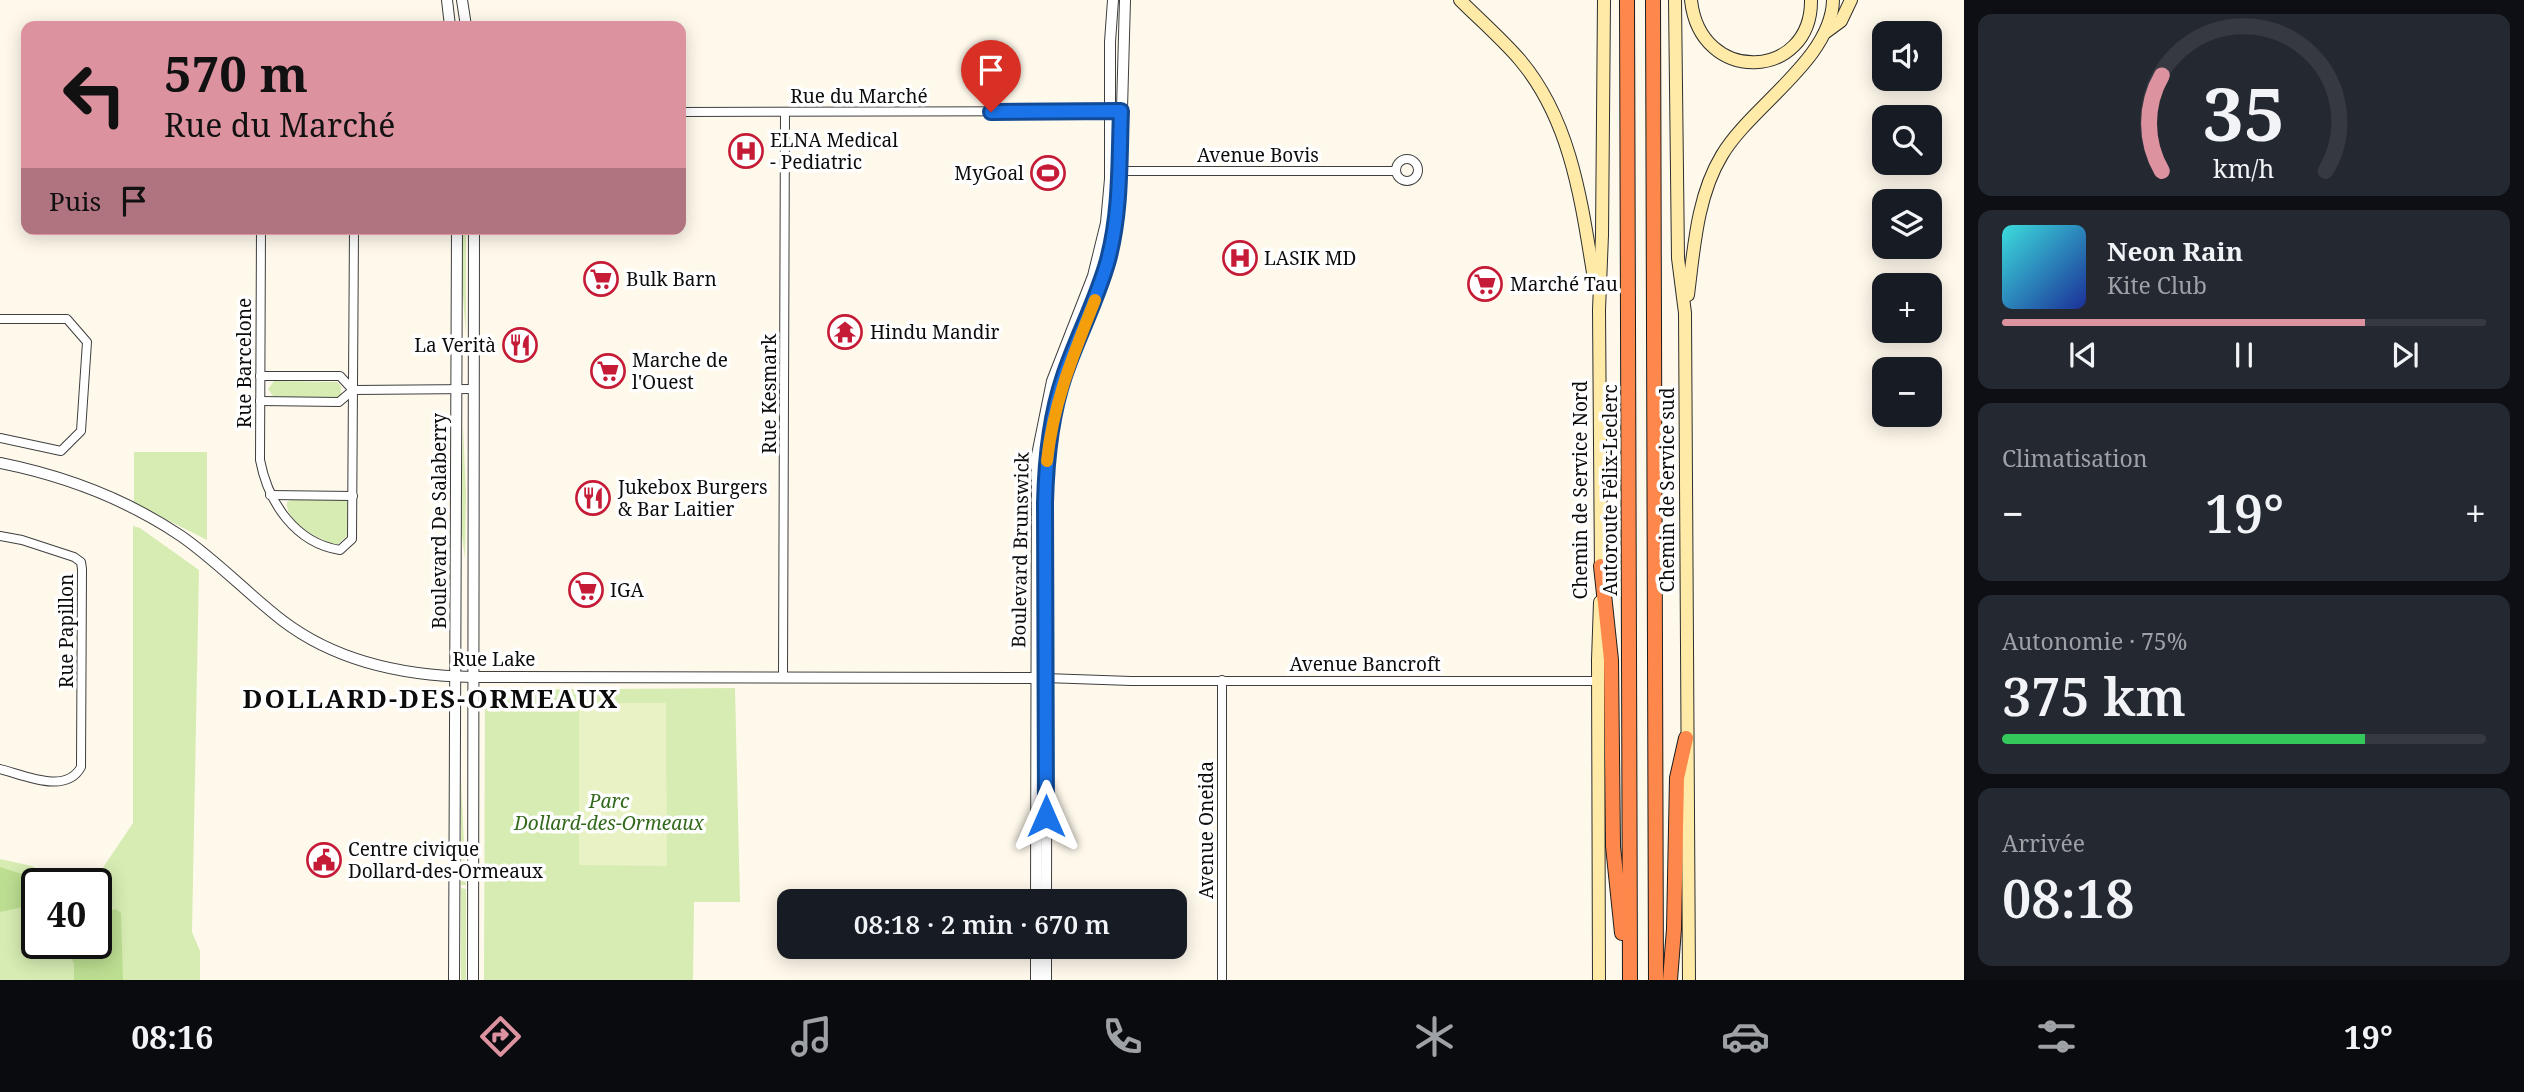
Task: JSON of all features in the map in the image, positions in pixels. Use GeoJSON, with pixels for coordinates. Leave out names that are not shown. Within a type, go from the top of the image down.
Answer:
{"type":"FeatureCollection","features":[{"type":"Feature","properties":{"kind":"highway","name":"Autoroute Félix-Leclerc"},"geometry":{"type":"LineString","coordinates":[[1627,0],[1628,980]]}},
{"type":"Feature","properties":{"kind":"highway"},"geometry":{"type":"LineString","coordinates":[[1653,0],[1657,980]]}},
{"type":"Feature","properties":{"kind":"highway"},"geometry":{"type":"LineString","coordinates":[[1601,566],[1611,660],[1613,846],[1628,980]]}},
{"type":"Feature","properties":{"kind":"highway"},"geometry":{"type":"LineString","coordinates":[[1670,980],[1674,929],[1677,778],[1686,738]]}},
{"type":"Feature","properties":{"kind":"main road"},"geometry":{"type":"LineString","coordinates":[[1460,0],[1520,60],[1540,88],[1553,113],[1574,173],[1599,310]]}},
{"type":"Feature","properties":{"kind":"main road","name":"Chemin de Service Nord"},"geometry":{"type":"LineString","coordinates":[[1599,980],[1599,310],[1604,0]]}},
{"type":"Feature","properties":{"kind":"main road","name":"Chemin de Service sud"},"geometry":{"type":"LineString","coordinates":[[1675,0],[1678,258],[1685,313],[1689,980]]}},
{"type":"Feature","properties":{"kind":"main road"},"geometry":{"type":"LineString","coordinates":[[1691,0],[1695,24],[1711,47],[1733,59],[1749,63],[1774,59],[1796,44],[1809,21],[1811,0]]}},
{"type":"Feature","properties":{"kind":"main road"},"geometry":{"type":"LineString","coordinates":[[1685,313],[1701,207],[1712,173],[1735,136],[1812,53],[1831,18],[1833,0]]}},
{"type":"Feature","properties":{"kind":"main road"},"geometry":{"type":"LineString","coordinates":[[1825,32],[1841,21],[1851,0]]}},
{"type":"Feature","properties":{"kind":"street"},"geometry":{"type":"LineString","coordinates":[[447,0],[449,21]]}},
{"type":"Feature","properties":{"kind":"street"},"geometry":{"type":"LineString","coordinates":[[462,0],[465,21]]}},
{"type":"Feature","properties":{"kind":"street","name":"Boulevard Brunswick"},"geometry":{"type":"LineString","coordinates":[[1036,889],[1045,488],[1050,438],[1064,377],[1097,294],[1116,221],[1121,171],[1116,111],[1113,0]]}},
{"type":"Feature","properties":{"kind":"street","name":"Boulevard Brunswick"},"geometry":{"type":"LineString","coordinates":[[1046,889],[1035,496],[1039,444],[1052,382],[1089,287],[1102,243],[1110,188],[1125,0]]}},
{"type":"Feature","properties":{"kind":"street","name":"Rue du Marché"},"geometry":{"type":"LineString","coordinates":[[686,112],[1116,111]]}},
{"type":"Feature","properties":{"kind":"street","name":"Rue Kesmark"},"geometry":{"type":"LineString","coordinates":[[783,677],[785,112]]}},
{"type":"Feature","properties":{"kind":"street","name":"Avenue Bovis"},"geometry":{"type":"LineString","coordinates":[[1121,171],[1396,171]]}},
{"type":"Feature","properties":{"kind":"street","name":"Rue Barcelone"},"geometry":{"type":"LineString","coordinates":[[261,235],[260,460],[270,495],[283,515],[312,541],[340,550],[352,539],[354,235]]}},
{"type":"Feature","properties":{"kind":"street","name":"Boulevard De Salaberry"},"geometry":{"type":"LineString","coordinates":[[454,980],[457,235]]}},
{"type":"Feature","properties":{"kind":"street","name":"Boulevard De Salaberry"},"geometry":{"type":"LineString","coordinates":[[473,980],[474,235]]}},
{"type":"Feature","properties":{"kind":"street"},"geometry":{"type":"LineString","coordinates":[[0,318],[67,319],[87,342],[81,432],[61,451],[0,438]]}},
{"type":"Feature","properties":{"kind":"street"},"geometry":{"type":"LineString","coordinates":[[260,376],[340,376],[353,390]]}},
{"type":"Feature","properties":{"kind":"street"},"geometry":{"type":"LineString","coordinates":[[260,401],[339,402],[353,390],[474,389]]}},
{"type":"Feature","properties":{"kind":"street","name":"Rue Lake"},"geometry":{"type":"LineString","coordinates":[[0,463],[78,484],[148,516],[206,555],[290,625],[321,643],[360,660],[390,668],[473,677],[1041,678]]}},
{"type":"Feature","properties":{"kind":"street"},"geometry":{"type":"LineString","coordinates":[[270,495],[353,496]]}},
{"type":"Feature","properties":{"kind":"street","name":"Rue Papillon"},"geometry":{"type":"LineString","coordinates":[[0,536],[22,540],[74,557],[81,562],[81,767],[69,781],[57,783],[0,769]]}},
{"type":"Feature","properties":{"kind":"street","name":"Avenue Bancroft"},"geometry":{"type":"LineString","coordinates":[[1041,678],[1131,681],[1598,681]]}},
{"type":"Feature","properties":{"kind":"street","name":"Avenue Oneida"},"geometry":{"type":"LineString","coordinates":[[1222,680],[1222,980]]}},
{"type":"Feature","properties":{"kind":"street"},"geometry":{"type":"LineString","coordinates":[[1036,959],[1036,980]]}},
{"type":"Feature","properties":{"kind":"street"},"geometry":{"type":"LineString","coordinates":[[1046,959],[1046,980]]}},
{"type":"Feature","properties":{"kind":"green space"},"geometry":{"type":"Polygon","coordinates":[[[461,235],[466,235],[466,335],[461,235]]]}},
{"type":"Feature","properties":{"kind":"green space"},"geometry":{"type":"Polygon","coordinates":[[[274,381],[337,382],[341,386],[341,395],[277,397],[268,389],[274,381]]]}},
{"type":"Feature","properties":{"kind":"green space"},"geometry":{"type":"Polygon","coordinates":[[[463,424],[466,494],[465,559],[461,528],[463,424]]]}},
{"type":"Feature","properties":{"kind":"green space"},"geometry":{"type":"Polygon","coordinates":[[[134,452],[207,452],[207,540],[134,503],[134,452]]]}},
{"type":"Feature","properties":{"kind":"green space"},"geometry":{"type":"Polygon","coordinates":[[[296,498],[347,501],[348,535],[337,545],[304,529],[288,509],[287,502],[296,498]]]}},
{"type":"Feature","properties":{"kind":"green space"},"geometry":{"type":"Polygon","coordinates":[[[133,526],[140,528],[199,570],[192,932],[200,951],[200,980],[0,980],[0,859],[35,868],[21,868],[21,959],[112,959],[112,868],[103,868],[133,823],[133,526]]]}},
{"type":"Feature","properties":{"kind":"green space","name":"Parc Dollard-des-Ormeaux"},"geometry":{"type":"Polygon","coordinates":[[[735,688],[740,902],[694,902],[693,980],[484,980],[485,697],[490,690],[735,688]]]}},
{"type":"Feature","properties":{"kind":"green space"},"geometry":{"type":"Polygon","coordinates":[[[579,703],[666,703],[667,866],[579,865],[579,703]]]}},
{"type":"Feature","properties":{"kind":"green space"},"geometry":{"type":"Polygon","coordinates":[[[461,780],[466,885],[461,885],[461,780]]]}},
{"type":"Feature","properties":{"kind":"green space"},"geometry":{"type":"Polygon","coordinates":[[[0,867],[21,874],[21,907],[0,912],[0,867]]]}},
{"type":"Feature","properties":{"kind":"green space"},"geometry":{"type":"Polygon","coordinates":[[[461,888],[466,889],[466,980],[461,980],[461,888]]]}},
{"type":"Feature","properties":{"kind":"green space"},"geometry":{"type":"Polygon","coordinates":[[[116,909],[121,913],[123,980],[74,980],[72,959],[112,959],[112,910],[116,909]]]}},
{"type":"Feature","properties":{"kind":"slow traffic"},"geometry":{"type":"LineString","coordinates":[[1047,461],[1052,421],[1064,377],[1095,300]]}},
{"type":"Feature","properties":{"kind":"place","name":"ELNA Medical - Pediatric"},"geometry":{"type":"Point","coordinates":[746,151]}},
{"type":"Feature","properties":{"kind":"place","name":"MyGoal"},"geometry":{"type":"Point","coordinates":[1048,173]}},
{"type":"Feature","properties":{"kind":"place","name":"LASIK MD"},"geometry":{"type":"Point","coordinates":[1240,258]}},
{"type":"Feature","properties":{"kind":"place","name":"Bulk Barn"},"geometry":{"type":"Point","coordinates":[601,279]}},
{"type":"Feature","properties":{"kind":"place","name":"Marché Tau"},"geometry":{"type":"Point","coordinates":[1485,284]}},
{"type":"Feature","properties":{"kind":"place","name":"Hindu Mandir"},"geometry":{"type":"Point","coordinates":[845,332]}},
{"type":"Feature","properties":{"kind":"place","name":"La Verità"},"geometry":{"type":"Point","coordinates":[520,345]}},
{"type":"Feature","properties":{"kind":"place","name":"Marche de l'Ouest"},"geometry":{"type":"Point","coordinates":[608,371]}},
{"type":"Feature","properties":{"kind":"place","name":"Jukebox Burgers & Bar Laitier"},"geometry":{"type":"Point","coordinates":[593,498]}},
{"type":"Feature","properties":{"kind":"place","name":"IGA"},"geometry":{"type":"Point","coordinates":[586,590]}},
{"type":"Feature","properties":{"kind":"place","name":"Centre civique Dollard-des-Ormeaux"},"geometry":{"type":"Point","coordinates":[324,860]}},
{"type":"Feature","properties":{"kind":"district","name":"DOLLARD-DES-ORMEAUX"},"geometry":{"type":"Point","coordinates":[431,698]}},
{"type":"Feature","properties":{"kind":"route"},"geometry":{"type":"LineString","coordinates":[[991,112],[1121,111],[1120,181],[1113,239],[1098,291],[1064,377],[1054,415],[1046,470],[1046,816]]}}]}
